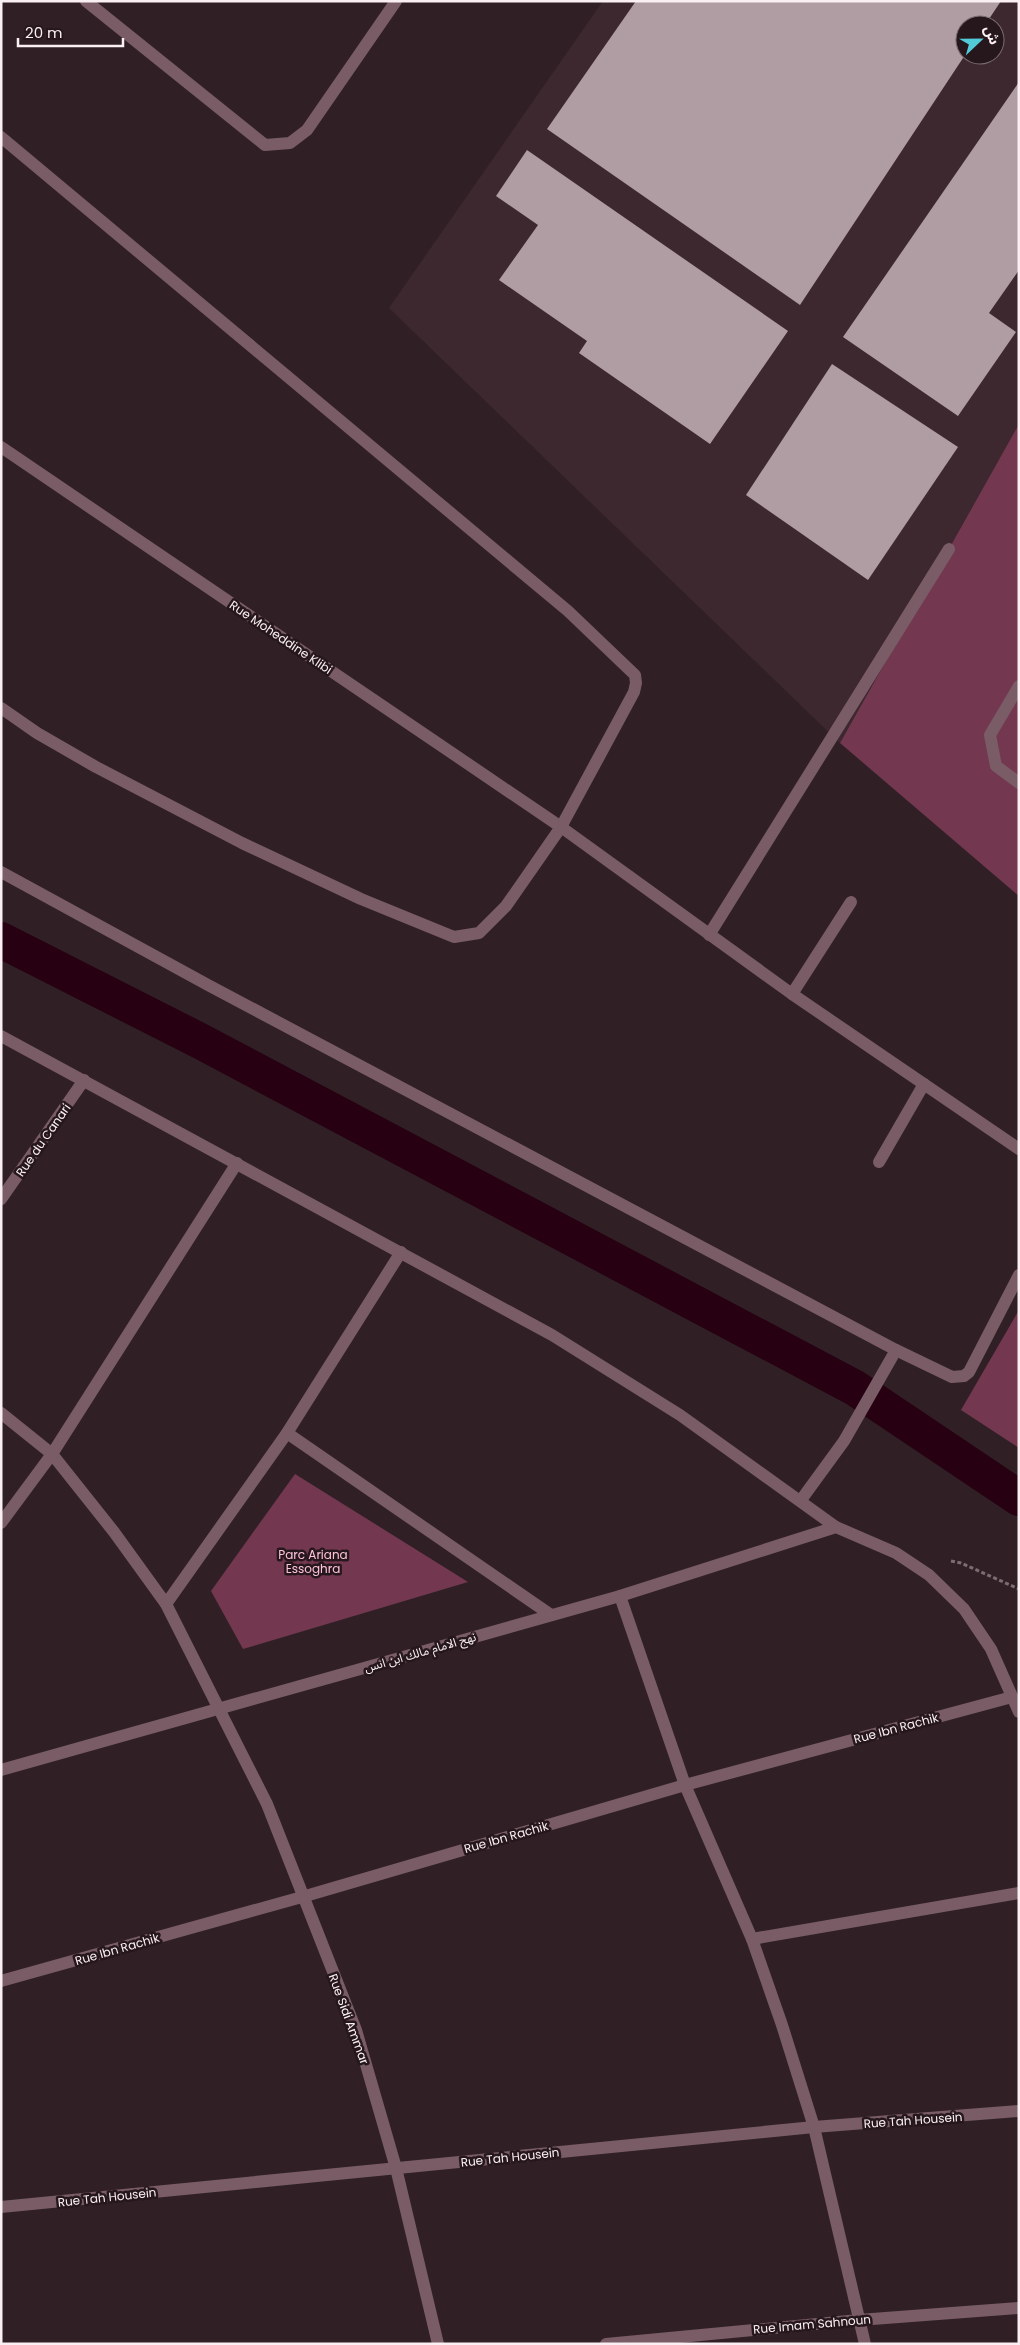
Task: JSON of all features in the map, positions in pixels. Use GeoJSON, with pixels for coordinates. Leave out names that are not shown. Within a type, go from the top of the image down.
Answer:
{"type":"FeatureCollection","features":[{"type":"Feature","properties":{"kind":"street"},"geometry":{"type":"LineString","coordinates":[[86,1],[265,145],[290,143],[307,130],[396,1]]}},
{"type":"Feature","properties":{"kind":"street"},"geometry":{"type":"LineString","coordinates":[[1,137],[568,611],[635,675],[636,683],[634,692],[561,827],[506,906],[479,933],[454,937],[362,899],[242,843],[96,768],[37,733],[1,708]]}},
{"type":"Feature","properties":{"kind":"street","name":"Rue Moheddine Klibi"},"geometry":{"type":"LineString","coordinates":[[3,453],[561,827],[792,994],[1019,1148]]}},
{"type":"Feature","properties":{"kind":"street"},"geometry":{"type":"LineString","coordinates":[[709,935],[949,549]]}},
{"type":"Feature","properties":{"kind":"street"},"geometry":{"type":"LineString","coordinates":[[1019,686],[990,735],[996,766],[1019,783]]}},
{"type":"Feature","properties":{"kind":"street"},"geometry":{"type":"LineString","coordinates":[[1,872],[208,985],[896,1350],[952,1377],[964,1376],[969,1372],[1019,1275]]}},
{"type":"Feature","properties":{"kind":"street"},"geometry":{"type":"LineString","coordinates":[[792,994],[851,902]]}},
{"type":"Feature","properties":{"kind":"street"},"geometry":{"type":"LineString","coordinates":[[1,1036],[237,1162],[608,1368],[680,1415],[800,1500],[836,1528],[896,1554],[929,1575],[964,1609],[991,1649],[1019,1712]]}},
{"type":"Feature","properties":{"kind":"street","name":"Rue du Canari"},"geometry":{"type":"LineString","coordinates":[[1,1200],[84,1080]]}},
{"type":"Feature","properties":{"kind":"street"},"geometry":{"type":"LineString","coordinates":[[879,1162],[924,1084]]}},
{"type":"Feature","properties":{"kind":"street"},"geometry":{"type":"LineString","coordinates":[[1,1523],[52,1454],[237,1162]]}},
{"type":"Feature","properties":{"kind":"street"},"geometry":{"type":"LineString","coordinates":[[166,1604],[287,1433],[401,1252]]}},
{"type":"Feature","properties":{"kind":"street"},"geometry":{"type":"LineString","coordinates":[[800,1500],[844,1441],[896,1350]]}},
{"type":"Feature","properties":{"kind":"street","name":"Rue Sidi Ammar"},"geometry":{"type":"LineString","coordinates":[[1,1414],[52,1454],[114,1532],[166,1604],[267,1804],[302,1897],[356,2030],[396,2168],[438,2344]]}},
{"type":"Feature","properties":{"kind":"street"},"geometry":{"type":"LineString","coordinates":[[287,1433],[551,1615]]}},
{"type":"Feature","properties":{"kind":"street","name":"نهج الامام مالك ابن انس"},"geometry":{"type":"LineString","coordinates":[[1,1770],[620,1596],[836,1528]]}},
{"type":"Feature","properties":{"kind":"street"},"geometry":{"type":"LineString","coordinates":[[620,1596],[685,1785],[752,1939],[814,2127],[865,2344]]}},
{"type":"Feature","properties":{"kind":"street","name":"Rue Ibn Rachik"},"geometry":{"type":"LineString","coordinates":[[1,1981],[302,1897],[685,1785],[1012,1697]]}},
{"type":"Feature","properties":{"kind":"street"},"geometry":{"type":"LineString","coordinates":[[752,1939],[1019,1893]]}},
{"type":"Feature","properties":{"kind":"street","name":"Rue Tah Housein"},"geometry":{"type":"LineString","coordinates":[[1,2207],[814,2127],[1019,2112]]}},
{"type":"Feature","properties":{"kind":"street","name":"Rue Imam Sahnoun"},"geometry":{"type":"LineString","coordinates":[[606,2344],[859,2320],[1019,2308]]}},
{"type":"Feature","properties":{"kind":"shaded area"},"geometry":{"type":"Polygon","coordinates":[[[603,1],[1019,1],[1019,424],[840,743],[389,308],[603,1]]]}},
{"type":"Feature","properties":{"kind":"green space"},"geometry":{"type":"Polygon","coordinates":[[[1019,424],[1019,896],[840,743],[1019,424]]]}},
{"type":"Feature","properties":{"kind":"green space"},"geometry":{"type":"Polygon","coordinates":[[[1019,1310],[1019,1448],[961,1410],[1019,1310]]]}},
{"type":"Feature","properties":{"kind":"green space","name":"Parc Ariana Essoghra"},"geometry":{"type":"Polygon","coordinates":[[[295,1474],[468,1582],[243,1649],[211,1591],[295,1474]]]}},
{"type":"Feature","properties":{"kind":"building"},"geometry":{"type":"Polygon","coordinates":[[[636,1],[1001,1],[992,15],[955,15],[955,65],[958,65],[800,305],[547,129],[636,1]]]}},
{"type":"Feature","properties":{"kind":"building"},"geometry":{"type":"Polygon","coordinates":[[[1019,82],[1019,270],[989,313],[1016,332],[958,416],[843,337],[1019,82]]]}},
{"type":"Feature","properties":{"kind":"building"},"geometry":{"type":"Polygon","coordinates":[[[527,150],[788,331],[710,444],[579,353],[587,341],[499,280],[538,225],[496,196],[527,150]]]}},
{"type":"Feature","properties":{"kind":"building"},"geometry":{"type":"Polygon","coordinates":[[[832,364],[958,447],[868,580],[746,495],[832,364]]]}},
{"type":"Feature","properties":{"kind":"waterway"},"geometry":{"type":"LineString","coordinates":[[1,940],[202,1042],[855,1388],[1019,1498]]}}]}
